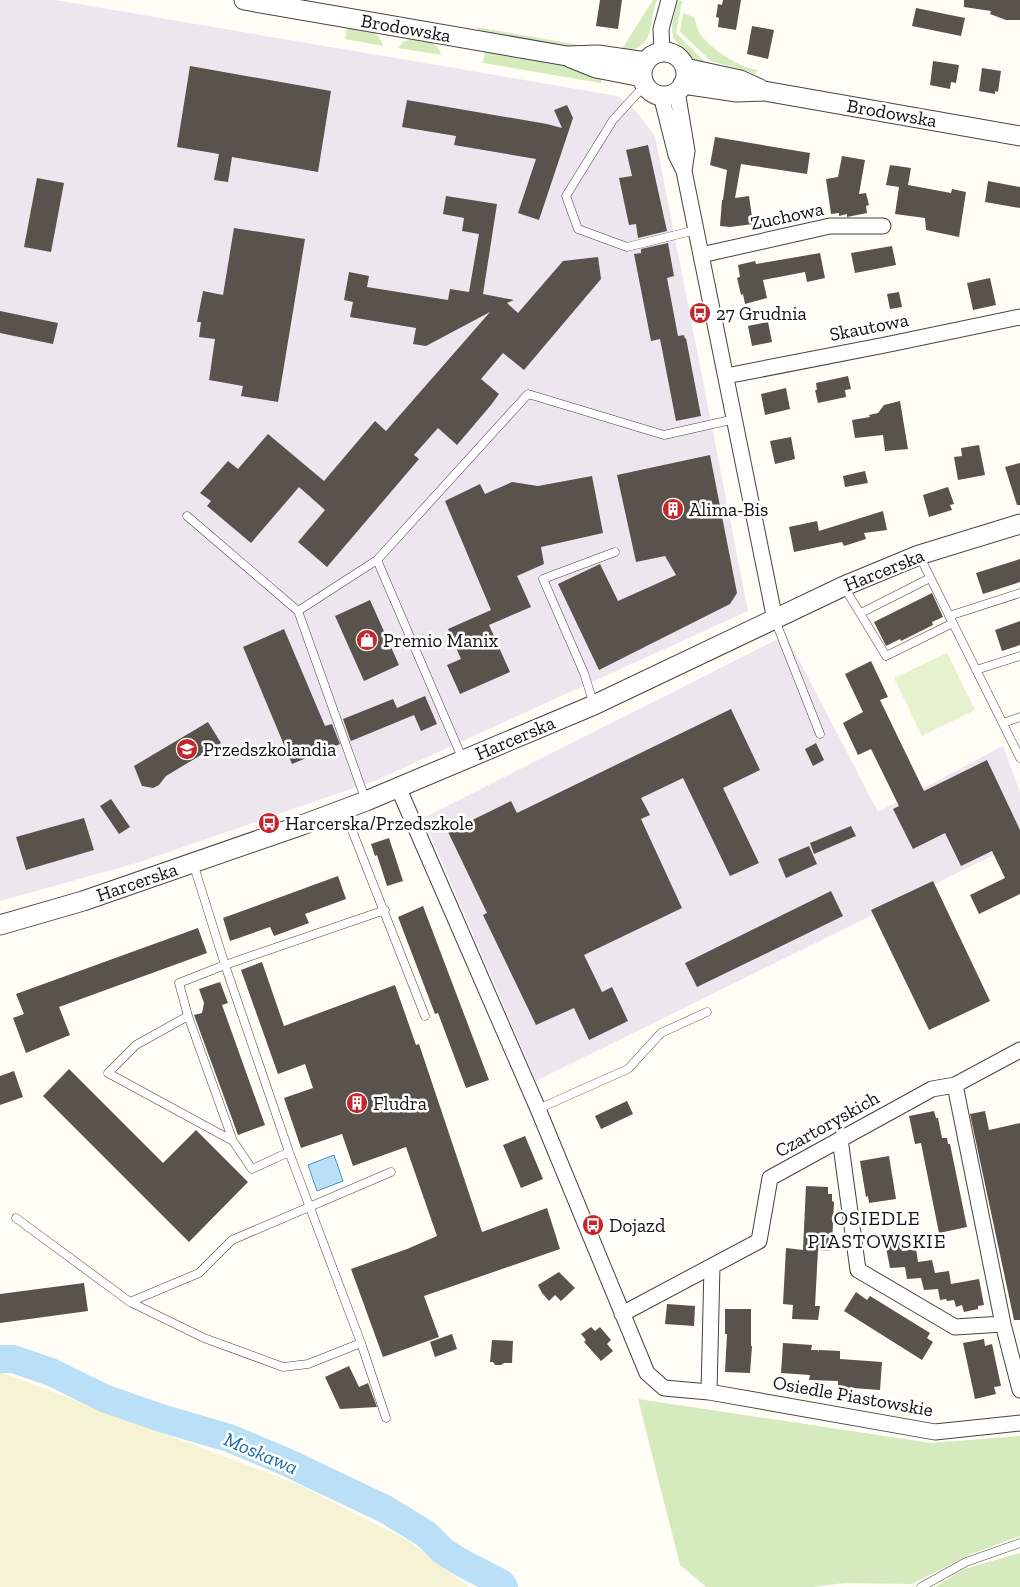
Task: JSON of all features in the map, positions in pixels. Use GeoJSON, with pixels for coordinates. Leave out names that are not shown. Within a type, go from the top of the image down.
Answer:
{"type":"FeatureCollection","features":[{"type":"Feature","properties":{"kind":"street","name":"Brodowska"},"geometry":{"type":"LineString","coordinates":[[244,0],[567,56],[598,54],[644,75]]}},
{"type":"Feature","properties":{"kind":"street"},"geometry":{"type":"LineString","coordinates":[[662,52],[661,28],[669,0]]}},
{"type":"Feature","properties":{"kind":"street"},"geometry":{"type":"LineString","coordinates":[[677,85],[653,94],[644,75],[652,55],[662,52],[672,53],[680,59],[677,85],[676,155],[684,171],[774,620]]}},
{"type":"Feature","properties":{"kind":"street","name":"Brodowska"},"geometry":{"type":"LineString","coordinates":[[677,85],[740,80],[764,90],[1020,136]]}},
{"type":"Feature","properties":{"kind":"street","name":"Zuchowa"},"geometry":{"type":"LineString","coordinates":[[701,255],[830,226],[882,226]]}},
{"type":"Feature","properties":{"kind":"street","name":"Skautowa"},"geometry":{"type":"LineString","coordinates":[[726,376],[1020,317]]}},
{"type":"Feature","properties":{"kind":"street","name":"Harcerska"},"geometry":{"type":"LineString","coordinates":[[0,925],[83,901],[344,810],[594,705],[844,586],[919,555],[1020,524]]}},
{"type":"Feature","properties":{"kind":"street"},"geometry":{"type":"LineString","coordinates":[[398,787],[538,1108],[622,1314]]}},
{"type":"Feature","properties":{"kind":"street","name":"Czartoryskich"},"geometry":{"type":"LineString","coordinates":[[622,1314],[759,1241],[770,1178],[932,1089],[955,1085],[1020,1050]]}},
{"type":"Feature","properties":{"kind":"street"},"geometry":{"type":"LineString","coordinates":[[955,1085],[1003,1324],[1020,1390]]}},
{"type":"Feature","properties":{"kind":"street"},"geometry":{"type":"LineString","coordinates":[[840,1139],[858,1270],[955,1328],[1003,1324]]}},
{"type":"Feature","properties":{"kind":"street"},"geometry":{"type":"LineString","coordinates":[[709,1392],[712,1266]]}},
{"type":"Feature","properties":{"kind":"street","name":"Osiedle Piastowskie"},"geometry":{"type":"LineString","coordinates":[[622,1314],[646,1372],[664,1388],[709,1392],[935,1432],[1020,1423]]}},
{"type":"Feature","properties":{"kind":"lane"},"geometry":{"type":"LineString","coordinates":[[644,75],[613,120],[566,196],[578,229],[627,247],[696,230]]}},
{"type":"Feature","properties":{"kind":"lane"},"geometry":{"type":"LineString","coordinates":[[298,611],[377,560],[528,394],[664,435],[735,420]]}},
{"type":"Feature","properties":{"kind":"lane"},"geometry":{"type":"LineString","coordinates":[[187,516],[298,611],[366,801]]}},
{"type":"Feature","properties":{"kind":"lane"},"geometry":{"type":"LineString","coordinates":[[594,705],[584,673],[543,579],[615,552]]}},
{"type":"Feature","properties":{"kind":"lane"},"geometry":{"type":"LineString","coordinates":[[919,555],[1020,758]]}},
{"type":"Feature","properties":{"kind":"lane"},"geometry":{"type":"LineString","coordinates":[[377,560],[463,760]]}},
{"type":"Feature","properties":{"kind":"lane"},"geometry":{"type":"LineString","coordinates":[[861,613],[930,578]]}},
{"type":"Feature","properties":{"kind":"lane"},"geometry":{"type":"LineString","coordinates":[[844,586],[886,656],[951,620],[1020,593]]}},
{"type":"Feature","properties":{"kind":"lane"},"geometry":{"type":"LineString","coordinates":[[774,620],[820,734]]}},
{"type":"Feature","properties":{"kind":"lane"},"geometry":{"type":"LineString","coordinates":[[976,670],[1020,656]]}},
{"type":"Feature","properties":{"kind":"lane"},"geometry":{"type":"LineString","coordinates":[[1002,723],[1020,717]]}},
{"type":"Feature","properties":{"kind":"lane"},"geometry":{"type":"LineString","coordinates":[[344,810],[385,910],[425,1016]]}},
{"type":"Feature","properties":{"kind":"lane"},"geometry":{"type":"LineString","coordinates":[[193,863],[224,965],[289,1152],[361,1343],[386,1418]]}},
{"type":"Feature","properties":{"kind":"lane"},"geometry":{"type":"LineString","coordinates":[[289,1152],[252,1169],[233,1141],[188,1016],[179,983],[224,965],[385,910]]}},
{"type":"Feature","properties":{"kind":"lane"},"geometry":{"type":"LineString","coordinates":[[538,1108],[628,1069],[661,1033],[707,1012]]}},
{"type":"Feature","properties":{"kind":"lane"},"geometry":{"type":"LineString","coordinates":[[188,1016],[136,1045],[108,1073],[233,1141]]}},
{"type":"Feature","properties":{"kind":"lane"},"geometry":{"type":"LineString","coordinates":[[130,1302],[199,1273],[232,1240],[391,1172]]}},
{"type":"Feature","properties":{"kind":"lane"},"geometry":{"type":"LineString","coordinates":[[16,1218],[130,1302],[204,1338],[283,1367],[308,1364],[361,1343]]}},
{"type":"Feature","properties":{"kind":"lane"},"geometry":{"type":"LineString","coordinates":[[921,1587],[966,1562],[1020,1543]]}},
{"type":"Feature","properties":{"kind":"shaded area"},"geometry":{"type":"Polygon","coordinates":[[[0,0],[55,0],[618,96],[636,111],[655,136],[748,611],[377,780],[140,862],[0,901],[0,0]]]}},
{"type":"Feature","properties":{"kind":"shaded area"},"geometry":{"type":"Polygon","coordinates":[[[786,635],[878,812],[1003,746],[1020,792],[1020,842],[536,1081],[423,818],[786,635]]]}},
{"type":"Feature","properties":{"kind":"shaded area"},"geometry":{"type":"Polygon","coordinates":[[[0,1372],[297,1484],[407,1540],[469,1587],[0,1587],[0,1372]]]}},
{"type":"Feature","properties":{"kind":"green space"},"geometry":{"type":"Polygon","coordinates":[[[653,0],[657,0],[649,35],[640,46],[632,50],[620,52],[653,0]]]}},
{"type":"Feature","properties":{"kind":"green space"},"geometry":{"type":"Polygon","coordinates":[[[678,0],[682,1],[676,33],[708,65],[693,61],[673,37],[672,25],[678,0]]]}},
{"type":"Feature","properties":{"kind":"green space"},"geometry":{"type":"Polygon","coordinates":[[[683,13],[694,17],[700,33],[719,52],[734,62],[757,70],[756,74],[711,61],[680,32],[683,13]]]}},
{"type":"Feature","properties":{"kind":"green space"},"geometry":{"type":"Polygon","coordinates":[[[347,27],[374,33],[381,40],[383,46],[345,39],[347,27]]]}},
{"type":"Feature","properties":{"kind":"green space"},"geometry":{"type":"Polygon","coordinates":[[[476,27],[607,50],[570,47],[479,31],[476,27]]]}},
{"type":"Feature","properties":{"kind":"green space"},"geometry":{"type":"Polygon","coordinates":[[[409,39],[424,40],[433,44],[440,50],[441,55],[398,48],[409,39]]]}},
{"type":"Feature","properties":{"kind":"green space"},"geometry":{"type":"Polygon","coordinates":[[[485,51],[603,75],[601,83],[483,63],[485,51]]]}},
{"type":"Feature","properties":{"kind":"green space"},"geometry":{"type":"Polygon","coordinates":[[[947,653],[975,710],[922,736],[894,678],[947,653]]]}},
{"type":"Feature","properties":{"kind":"green space"},"geometry":{"type":"Polygon","coordinates":[[[638,1399],[931,1443],[1020,1436],[1020,1536],[971,1554],[912,1584],[844,1583],[813,1587],[706,1587],[680,1565],[638,1399]]]}},
{"type":"Feature","properties":{"kind":"green space"},"geometry":{"type":"Polygon","coordinates":[[[1020,1553],[1020,1587],[935,1587],[964,1569],[1020,1553]]]}},
{"type":"Feature","properties":{"kind":"water"},"geometry":{"type":"Polygon","coordinates":[[[334,1155],[343,1181],[317,1191],[308,1165],[334,1155]]]}},
{"type":"Feature","properties":{"kind":"building"},"geometry":{"type":"Polygon","coordinates":[[[600,0],[622,0],[618,29],[596,26],[600,0]]]}},
{"type":"Feature","properties":{"kind":"building"},"geometry":{"type":"Polygon","coordinates":[[[723,0],[741,0],[736,30],[718,27],[719,18],[716,17],[718,4],[722,5],[723,0]]]}},
{"type":"Feature","properties":{"kind":"building"},"geometry":{"type":"Polygon","coordinates":[[[964,0],[1020,0],[1020,20],[1006,20],[990,14],[991,11],[964,7],[964,0]]]}},
{"type":"Feature","properties":{"kind":"building"},"geometry":{"type":"Polygon","coordinates":[[[916,8],[965,18],[961,36],[912,26],[916,8]]]}},
{"type":"Feature","properties":{"kind":"building"},"geometry":{"type":"Polygon","coordinates":[[[752,26],[774,30],[768,59],[747,54],[752,26]]]}},
{"type":"Feature","properties":{"kind":"building"},"geometry":{"type":"Polygon","coordinates":[[[933,61],[959,65],[956,83],[951,82],[950,89],[930,85],[933,61]]]}},
{"type":"Feature","properties":{"kind":"building"},"geometry":{"type":"Polygon","coordinates":[[[190,66],[331,91],[318,172],[232,157],[228,182],[214,180],[219,154],[177,147],[190,66]]]}},
{"type":"Feature","properties":{"kind":"building"},"geometry":{"type":"Polygon","coordinates":[[[982,68],[1001,71],[998,92],[995,91],[995,94],[979,91],[982,68]]]}},
{"type":"Feature","properties":{"kind":"building"},"geometry":{"type":"Polygon","coordinates":[[[407,100],[562,128],[554,110],[567,105],[573,118],[539,220],[518,213],[536,159],[454,145],[456,136],[402,127],[407,100]]]}},
{"type":"Feature","properties":{"kind":"building"},"geometry":{"type":"Polygon","coordinates":[[[715,137],[810,153],[807,174],[741,164],[735,198],[749,196],[753,224],[730,227],[720,226],[727,170],[710,165],[715,137]]]}},
{"type":"Feature","properties":{"kind":"building"},"geometry":{"type":"Polygon","coordinates":[[[648,145],[667,231],[638,238],[636,224],[629,225],[619,178],[632,176],[626,150],[648,145]]]}},
{"type":"Feature","properties":{"kind":"building"},"geometry":{"type":"Polygon","coordinates":[[[842,156],[865,160],[859,194],[866,193],[869,205],[866,206],[867,213],[847,217],[847,214],[839,216],[839,213],[831,214],[826,179],[838,177],[842,156]]]}},
{"type":"Feature","properties":{"kind":"building"},"geometry":{"type":"Polygon","coordinates":[[[890,165],[911,168],[908,185],[951,193],[952,189],[966,192],[959,237],[926,230],[925,218],[895,214],[899,187],[886,185],[890,165]]]}},
{"type":"Feature","properties":{"kind":"building"},"geometry":{"type":"Polygon","coordinates":[[[37,178],[64,183],[51,252],[24,247],[37,178]]]}},
{"type":"Feature","properties":{"kind":"building"},"geometry":{"type":"Polygon","coordinates":[[[988,181],[1020,187],[1020,208],[985,202],[988,181]]]}},
{"type":"Feature","properties":{"kind":"building"},"geometry":{"type":"Polygon","coordinates":[[[446,196],[497,204],[483,294],[514,300],[507,303],[518,313],[563,261],[598,257],[601,279],[524,370],[503,353],[481,379],[499,394],[491,405],[457,445],[438,428],[414,455],[419,459],[327,567],[298,542],[325,510],[299,487],[251,543],[207,506],[211,501],[200,493],[228,461],[238,469],[268,434],[324,481],[375,421],[386,431],[490,312],[426,346],[413,344],[416,328],[350,317],[353,302],[344,300],[349,272],[369,276],[367,287],[448,300],[450,289],[469,292],[479,234],[462,231],[464,218],[443,214],[446,196]]]}},
{"type":"Feature","properties":{"kind":"building"},"geometry":{"type":"Polygon","coordinates":[[[234,228],[305,239],[278,402],[241,396],[243,386],[209,380],[215,339],[199,337],[201,322],[197,322],[203,291],[223,295],[234,228]]]}},
{"type":"Feature","properties":{"kind":"building"},"geometry":{"type":"Polygon","coordinates":[[[668,243],[674,276],[667,278],[678,336],[684,335],[686,338],[701,416],[676,421],[660,339],[651,341],[634,254],[641,253],[641,249],[668,243]]]}},
{"type":"Feature","properties":{"kind":"building"},"geometry":{"type":"Polygon","coordinates":[[[892,246],[896,265],[855,273],[851,253],[892,246]]]}},
{"type":"Feature","properties":{"kind":"building"},"geometry":{"type":"Polygon","coordinates":[[[820,253],[825,278],[807,282],[805,272],[763,280],[767,298],[745,304],[737,278],[740,277],[738,265],[755,261],[756,264],[820,253]]]}},
{"type":"Feature","properties":{"kind":"building"},"geometry":{"type":"Polygon","coordinates":[[[990,278],[996,305],[973,310],[967,283],[990,278]]]}},
{"type":"Feature","properties":{"kind":"building"},"geometry":{"type":"Polygon","coordinates":[[[899,292],[902,307],[890,309],[887,294],[899,292]]]}},
{"type":"Feature","properties":{"kind":"building"},"geometry":{"type":"Polygon","coordinates":[[[0,311],[58,323],[53,344],[0,333],[0,311]]]}},
{"type":"Feature","properties":{"kind":"building"},"geometry":{"type":"Polygon","coordinates":[[[768,322],[772,342],[752,346],[748,326],[768,322]]]}},
{"type":"Feature","properties":{"kind":"building"},"geometry":{"type":"Polygon","coordinates":[[[848,376],[851,389],[845,390],[846,397],[818,403],[815,390],[817,390],[816,383],[848,376]]]}},
{"type":"Feature","properties":{"kind":"building"},"geometry":{"type":"Polygon","coordinates":[[[786,388],[790,409],[765,415],[761,394],[786,388]]]}},
{"type":"Feature","properties":{"kind":"building"},"geometry":{"type":"Polygon","coordinates":[[[900,401],[908,449],[885,451],[883,435],[855,438],[852,420],[870,417],[869,415],[878,413],[884,405],[900,401]]]}},
{"type":"Feature","properties":{"kind":"building"},"geometry":{"type":"Polygon","coordinates":[[[791,437],[795,459],[775,464],[770,441],[791,437]]]}},
{"type":"Feature","properties":{"kind":"building"},"geometry":{"type":"Polygon","coordinates":[[[979,445],[985,475],[958,480],[954,457],[962,456],[961,448],[979,445]]]}},
{"type":"Feature","properties":{"kind":"building"},"geometry":{"type":"Polygon","coordinates":[[[710,455],[737,593],[730,604],[599,670],[558,584],[600,564],[618,601],[676,575],[665,556],[636,562],[617,475],[710,455]]]}},
{"type":"Feature","properties":{"kind":"building"},"geometry":{"type":"Polygon","coordinates":[[[1020,463],[1020,505],[1017,505],[1005,467],[1020,463]]]}},
{"type":"Feature","properties":{"kind":"building"},"geometry":{"type":"Polygon","coordinates":[[[865,471],[868,483],[845,487],[843,476],[865,471]]]}},
{"type":"Feature","properties":{"kind":"building"},"geometry":{"type":"Polygon","coordinates":[[[592,476],[603,533],[541,547],[544,564],[517,576],[531,607],[489,625],[510,672],[460,694],[447,665],[461,659],[448,629],[491,610],[445,501],[480,484],[485,494],[512,482],[538,486],[592,476]]]}},
{"type":"Feature","properties":{"kind":"building"},"geometry":{"type":"Polygon","coordinates":[[[948,487],[954,504],[950,505],[952,510],[929,517],[923,495],[948,487]]]}},
{"type":"Feature","properties":{"kind":"building"},"geometry":{"type":"Polygon","coordinates":[[[883,511],[887,530],[864,533],[866,539],[844,546],[842,542],[794,552],[789,527],[817,521],[819,531],[883,511]]]}},
{"type":"Feature","properties":{"kind":"building"},"geometry":{"type":"Polygon","coordinates":[[[1020,559],[1020,582],[983,594],[976,573],[1020,559]]]}},
{"type":"Feature","properties":{"kind":"building"},"geometry":{"type":"Polygon","coordinates":[[[932,593],[943,617],[932,622],[933,625],[901,641],[900,639],[886,646],[874,622],[932,593]]]}},
{"type":"Feature","properties":{"kind":"building","name":"Premio Manix"},"geometry":{"type":"Polygon","coordinates":[[[370,600],[399,665],[364,681],[335,616],[370,600]]]}},
{"type":"Feature","properties":{"kind":"building"},"geometry":{"type":"Polygon","coordinates":[[[1020,621],[1020,645],[1002,651],[995,630],[1020,621]]]}},
{"type":"Feature","properties":{"kind":"building"},"geometry":{"type":"Polygon","coordinates":[[[284,629],[325,726],[332,724],[340,744],[292,764],[243,647],[284,629]]]}},
{"type":"Feature","properties":{"kind":"building"},"geometry":{"type":"Polygon","coordinates":[[[871,661],[888,697],[880,700],[924,791],[987,760],[1020,830],[1020,894],[979,914],[970,895],[1005,878],[992,851],[961,866],[945,833],[913,849],[893,809],[899,806],[871,749],[858,755],[843,723],[863,712],[845,674],[871,661]]]}},
{"type":"Feature","properties":{"kind":"building"},"geometry":{"type":"Polygon","coordinates":[[[425,696],[437,724],[421,731],[414,715],[351,741],[343,719],[393,699],[397,708],[425,696]]]}},
{"type":"Feature","properties":{"kind":"building"},"geometry":{"type":"Polygon","coordinates":[[[731,709],[760,770],[723,788],[759,863],[730,876],[683,778],[641,798],[650,815],[641,819],[682,908],[584,955],[602,992],[612,987],[628,1021],[589,1040],[574,1008],[536,1025],[483,915],[487,913],[448,832],[511,801],[517,813],[731,709]]]}},
{"type":"Feature","properties":{"kind":"building","name":"Przedszkolandia"},"geometry":{"type":"Polygon","coordinates":[[[208,722],[221,743],[166,776],[159,785],[153,788],[142,786],[134,766],[208,722]]]}},
{"type":"Feature","properties":{"kind":"building"},"geometry":{"type":"Polygon","coordinates":[[[816,743],[824,760],[813,766],[805,749],[816,743]]]}},
{"type":"Feature","properties":{"kind":"building"},"geometry":{"type":"Polygon","coordinates":[[[111,799],[130,827],[119,834],[100,806],[111,799]]]}},
{"type":"Feature","properties":{"kind":"building"},"geometry":{"type":"Polygon","coordinates":[[[84,818],[94,850],[26,870],[16,837],[84,818]]]}},
{"type":"Feature","properties":{"kind":"building"},"geometry":{"type":"Polygon","coordinates":[[[851,826],[856,836],[814,854],[810,843],[851,826]]]}},
{"type":"Feature","properties":{"kind":"building"},"geometry":{"type":"Polygon","coordinates":[[[389,838],[403,881],[387,886],[377,855],[375,856],[371,844],[389,838]]]}},
{"type":"Feature","properties":{"kind":"building"},"geometry":{"type":"Polygon","coordinates":[[[809,846],[817,864],[786,878],[778,859],[809,846]]]}},
{"type":"Feature","properties":{"kind":"building"},"geometry":{"type":"Polygon","coordinates":[[[338,876],[346,899],[305,914],[309,923],[274,936],[270,927],[230,941],[223,918],[338,876]]]}},
{"type":"Feature","properties":{"kind":"building"},"geometry":{"type":"Polygon","coordinates":[[[933,881],[990,1001],[929,1030],[871,910],[933,881]]]}},
{"type":"Feature","properties":{"kind":"building"},"geometry":{"type":"Polygon","coordinates":[[[831,891],[843,916],[697,987],[685,963],[831,891]]]}},
{"type":"Feature","properties":{"kind":"building"},"geometry":{"type":"Polygon","coordinates":[[[423,906],[489,1080],[466,1088],[438,1013],[435,1014],[398,917],[423,906]]]}},
{"type":"Feature","properties":{"kind":"building"},"geometry":{"type":"Polygon","coordinates":[[[198,928],[207,953],[59,1007],[70,1035],[26,1053],[13,1018],[24,1014],[16,994],[198,928]]]}},
{"type":"Feature","properties":{"kind":"building"},"geometry":{"type":"Polygon","coordinates":[[[262,962],[284,1026],[395,985],[416,1045],[419,1044],[482,1232],[547,1208],[560,1249],[424,1296],[439,1337],[383,1357],[351,1269],[437,1236],[406,1147],[353,1166],[342,1134],[301,1148],[284,1098],[313,1088],[305,1064],[278,1074],[241,970],[262,962]]]}},
{"type":"Feature","properties":{"kind":"building"},"geometry":{"type":"Polygon","coordinates":[[[220,982],[228,1003],[222,1005],[265,1125],[238,1135],[194,1015],[202,1013],[204,1003],[199,989],[220,982]]]}},
{"type":"Feature","properties":{"kind":"building"},"geometry":{"type":"Polygon","coordinates":[[[69,1069],[163,1163],[196,1130],[248,1182],[189,1242],[43,1096],[69,1069]]]}},
{"type":"Feature","properties":{"kind":"building"},"geometry":{"type":"Polygon","coordinates":[[[14,1071],[23,1097],[0,1105],[0,1076],[14,1071]]]}},
{"type":"Feature","properties":{"kind":"building"},"geometry":{"type":"Polygon","coordinates":[[[627,1101],[633,1114],[601,1129],[595,1116],[627,1101]]]}},
{"type":"Feature","properties":{"kind":"building"},"geometry":{"type":"Polygon","coordinates":[[[934,1111],[936,1118],[938,1118],[942,1138],[947,1138],[948,1144],[950,1144],[967,1227],[939,1233],[921,1143],[915,1144],[909,1116],[934,1111]]]}},
{"type":"Feature","properties":{"kind":"building"},"geometry":{"type":"Polygon","coordinates":[[[985,1111],[989,1130],[1020,1123],[1020,1320],[1014,1320],[970,1114],[985,1111]]]}},
{"type":"Feature","properties":{"kind":"building"},"geometry":{"type":"Polygon","coordinates":[[[525,1136],[543,1179],[521,1188],[503,1145],[525,1136]]]}},
{"type":"Feature","properties":{"kind":"building"},"geometry":{"type":"Polygon","coordinates":[[[889,1156],[896,1199],[869,1203],[868,1196],[866,1197],[860,1161],[889,1156]]]}},
{"type":"Feature","properties":{"kind":"building"},"geometry":{"type":"Polygon","coordinates":[[[806,1186],[828,1187],[828,1194],[832,1194],[832,1201],[834,1202],[832,1244],[830,1244],[829,1251],[818,1250],[815,1306],[820,1306],[818,1320],[792,1319],[793,1305],[783,1304],[786,1248],[803,1250],[806,1186]]]}},
{"type":"Feature","properties":{"kind":"building"},"geometry":{"type":"Polygon","coordinates":[[[899,1239],[902,1251],[916,1249],[918,1262],[932,1260],[935,1273],[949,1271],[951,1284],[979,1279],[984,1305],[978,1306],[978,1309],[964,1312],[962,1305],[956,1307],[954,1300],[940,1300],[938,1289],[924,1290],[921,1278],[907,1279],[905,1267],[890,1268],[885,1242],[899,1239]]]}},
{"type":"Feature","properties":{"kind":"building"},"geometry":{"type":"Polygon","coordinates":[[[559,1272],[575,1288],[561,1301],[555,1295],[549,1301],[538,1285],[559,1272]]]}},
{"type":"Feature","properties":{"kind":"building"},"geometry":{"type":"Polygon","coordinates":[[[84,1283],[88,1311],[0,1323],[0,1294],[84,1283]]]}},
{"type":"Feature","properties":{"kind":"building"},"geometry":{"type":"Polygon","coordinates":[[[856,1292],[867,1300],[870,1296],[930,1333],[927,1338],[933,1342],[922,1360],[844,1311],[856,1292]]]}},
{"type":"Feature","properties":{"kind":"building"},"geometry":{"type":"Polygon","coordinates":[[[667,1304],[695,1306],[694,1326],[665,1324],[667,1304]]]}},
{"type":"Feature","properties":{"kind":"building"},"geometry":{"type":"Polygon","coordinates":[[[725,1309],[751,1309],[752,1346],[750,1373],[725,1372],[727,1334],[725,1334],[725,1309]]]}},
{"type":"Feature","properties":{"kind":"building"},"geometry":{"type":"Polygon","coordinates":[[[591,1327],[595,1331],[600,1327],[611,1340],[607,1344],[613,1351],[601,1361],[584,1342],[586,1340],[581,1334],[591,1327]]]}},
{"type":"Feature","properties":{"kind":"building"},"geometry":{"type":"Polygon","coordinates":[[[452,1334],[457,1349],[435,1357],[430,1342],[452,1334]]]}},
{"type":"Feature","properties":{"kind":"building"},"geometry":{"type":"Polygon","coordinates":[[[984,1339],[985,1346],[992,1344],[1001,1386],[994,1387],[996,1394],[975,1399],[963,1343],[984,1339]]]}},
{"type":"Feature","properties":{"kind":"building"},"geometry":{"type":"Polygon","coordinates":[[[492,1340],[513,1341],[512,1363],[495,1365],[493,1362],[490,1362],[492,1340]]]}},
{"type":"Feature","properties":{"kind":"building"},"geometry":{"type":"Polygon","coordinates":[[[783,1343],[812,1345],[811,1350],[818,1350],[818,1352],[819,1350],[840,1351],[840,1359],[882,1362],[880,1390],[838,1387],[838,1381],[809,1380],[810,1375],[781,1373],[783,1343]]]}},
{"type":"Feature","properties":{"kind":"building"},"geometry":{"type":"Polygon","coordinates":[[[349,1366],[359,1387],[368,1383],[377,1407],[340,1409],[325,1377],[349,1366]]]}},
{"type":"Feature","properties":{"kind":"waterway","name":"Moskawa"},"geometry":{"type":"LineString","coordinates":[[0,1359],[13,1359],[51,1372],[106,1399],[164,1419],[229,1438],[284,1461],[385,1509],[426,1534],[443,1551],[501,1583],[504,1587]]}},
{"type":"Feature","properties":{"kind":"place","name":"27 Grudnia"},"geometry":{"type":"Point","coordinates":[700,313]}},
{"type":"Feature","properties":{"kind":"place","name":"Alima-Bis"},"geometry":{"type":"Point","coordinates":[673,509]}},
{"type":"Feature","properties":{"kind":"place","name":"Premio Manix"},"geometry":{"type":"Point","coordinates":[367,640]}},
{"type":"Feature","properties":{"kind":"place","name":"Przedszkolandia"},"geometry":{"type":"Point","coordinates":[187,749]}},
{"type":"Feature","properties":{"kind":"place","name":"Harcerska/Przedszkole"},"geometry":{"type":"Point","coordinates":[269,823]}},
{"type":"Feature","properties":{"kind":"place","name":"Fludra"},"geometry":{"type":"Point","coordinates":[357,1103]}},
{"type":"Feature","properties":{"kind":"place","name":"Dojazd"},"geometry":{"type":"Point","coordinates":[593,1225]}},
{"type":"Feature","properties":{"kind":"district","name":"OSIEDLE PIASTOWSKIE"},"geometry":{"type":"Point","coordinates":[877,1230]}}]}
